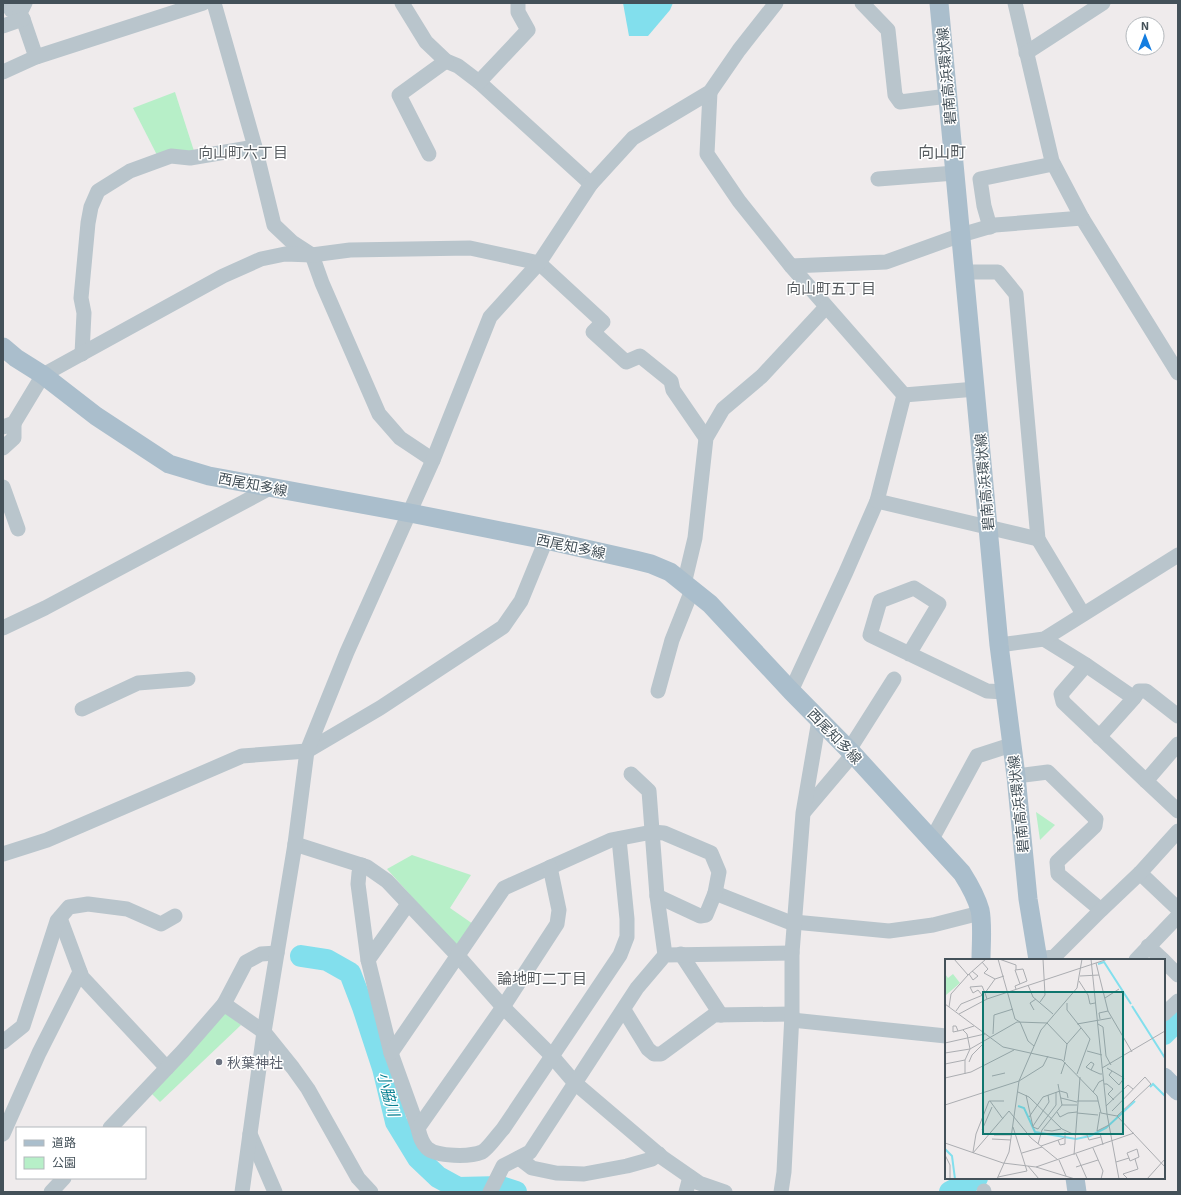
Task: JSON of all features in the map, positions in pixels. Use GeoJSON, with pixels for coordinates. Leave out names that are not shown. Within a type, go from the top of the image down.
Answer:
{"type":"FeatureCollection","features":[{"type":"Feature","properties":{"kind":"main road","name":"碧南高浜環状線"},"geometry":{"type":"LineString","coordinates":[[939,3],[999,645],[1016,776],[1028,899],[1038,959]]}},
{"type":"Feature","properties":{"kind":"main road","name":"西尾知多線"},"geometry":{"type":"LineString","coordinates":[[8,355],[43,376],[96,416],[169,464],[209,476],[410,512],[546,540],[651,564],[670,572],[710,604],[791,691],[851,752],[962,873],[972,889],[980,913],[982,937],[981,959]]}},
{"type":"Feature","properties":{"kind":"main road"},"geometry":{"type":"LineString","coordinates":[[1165,1078],[1178,1091]]}},
{"type":"Feature","properties":{"kind":"main road"},"geometry":{"type":"LineString","coordinates":[[1075,1179],[1077,1192]]}},
{"type":"Feature","properties":{"kind":"street"},"geometry":{"type":"LineString","coordinates":[[8,3],[11,10],[23,12]]}},
{"type":"Feature","properties":{"kind":"street"},"geometry":{"type":"LineString","coordinates":[[3,72],[36,57],[203,3]]}},
{"type":"Feature","properties":{"kind":"street"},"geometry":{"type":"LineString","coordinates":[[214,3],[255,148],[274,225],[292,242],[312,254],[322,283],[379,414],[400,438],[433,460]]}},
{"type":"Feature","properties":{"kind":"street"},"geometry":{"type":"LineString","coordinates":[[402,3],[426,42],[446,61],[458,66],[479,82],[591,184]]}},
{"type":"Feature","properties":{"kind":"street"},"geometry":{"type":"LineString","coordinates":[[479,82],[528,30],[518,12],[518,3]]}},
{"type":"Feature","properties":{"kind":"street"},"geometry":{"type":"LineString","coordinates":[[242,1192],[264,1032],[295,844],[307,751],[347,652],[433,460],[490,317],[539,263],[591,184],[633,138],[710,92],[738,50],[776,3]]}},
{"type":"Feature","properties":{"kind":"street"},"geometry":{"type":"LineString","coordinates":[[862,3],[888,30],[894,95],[900,102],[948,96]]}},
{"type":"Feature","properties":{"kind":"street"},"geometry":{"type":"LineString","coordinates":[[1014,3],[1053,164],[1082,218],[1178,373]]}},
{"type":"Feature","properties":{"kind":"street"},"geometry":{"type":"LineString","coordinates":[[1026,53],[1103,3]]}},
{"type":"Feature","properties":{"kind":"street"},"geometry":{"type":"LineString","coordinates":[[3,26],[23,12]]}},
{"type":"Feature","properties":{"kind":"street"},"geometry":{"type":"LineString","coordinates":[[23,12],[36,57]]}},
{"type":"Feature","properties":{"kind":"street"},"geometry":{"type":"LineString","coordinates":[[429,154],[399,95],[446,61]]}},
{"type":"Feature","properties":{"kind":"street"},"geometry":{"type":"LineString","coordinates":[[710,92],[707,154],[738,201],[791,266],[904,395]]}},
{"type":"Feature","properties":{"kind":"street"},"geometry":{"type":"LineString","coordinates":[[82,354],[84,314],[81,298],[89,218],[91,207],[98,191],[130,171],[171,156],[190,158],[255,148]]}},
{"type":"Feature","properties":{"kind":"street"},"geometry":{"type":"LineString","coordinates":[[990,227],[984,206],[980,179],[1053,164]]}},
{"type":"Feature","properties":{"kind":"street"},"geometry":{"type":"LineString","coordinates":[[878,178],[955,172]]}},
{"type":"Feature","properties":{"kind":"street"},"geometry":{"type":"LineString","coordinates":[[791,266],[886,262],[961,235],[995,225],[1082,218]]}},
{"type":"Feature","properties":{"kind":"street"},"geometry":{"type":"LineString","coordinates":[[3,448],[14,438],[9,425],[43,376],[223,276],[261,259],[286,254],[312,254],[350,250],[470,248],[539,263],[602,322],[593,332],[626,362],[640,356],[671,381],[673,390],[706,438]]}},
{"type":"Feature","properties":{"kind":"street"},"geometry":{"type":"LineString","coordinates":[[965,272],[998,272],[1016,294],[1038,539],[1083,614]]}},
{"type":"Feature","properties":{"kind":"street"},"geometry":{"type":"LineString","coordinates":[[658,691],[688,587],[706,438],[723,409],[762,376],[826,307]]}},
{"type":"Feature","properties":{"kind":"street"},"geometry":{"type":"LineString","coordinates":[[904,395],[976,390]]}},
{"type":"Feature","properties":{"kind":"street"},"geometry":{"type":"LineString","coordinates":[[791,691],[877,501],[904,395]]}},
{"type":"Feature","properties":{"kind":"street"},"geometry":{"type":"LineString","coordinates":[[3,487],[18,529]]}},
{"type":"Feature","properties":{"kind":"street"},"geometry":{"type":"LineString","coordinates":[[3,628],[52,604],[270,488]]}},
{"type":"Feature","properties":{"kind":"street"},"geometry":{"type":"LineString","coordinates":[[877,501],[1038,539]]}},
{"type":"Feature","properties":{"kind":"street"},"geometry":{"type":"LineString","coordinates":[[3,854],[47,840],[242,756],[307,751],[380,708],[503,627],[521,601],[546,540]]}},
{"type":"Feature","properties":{"kind":"street"},"geometry":{"type":"LineString","coordinates":[[999,645],[1044,639],[1178,555]]}},
{"type":"Feature","properties":{"kind":"street"},"geometry":{"type":"LineString","coordinates":[[909,654],[939,604],[914,588],[880,601],[870,635],[909,654],[987,691],[1005,692]]}},
{"type":"Feature","properties":{"kind":"street"},"geometry":{"type":"LineString","coordinates":[[1044,639],[1086,665],[1134,698]]}},
{"type":"Feature","properties":{"kind":"street"},"geometry":{"type":"LineString","coordinates":[[1086,665],[1061,694],[1063,702],[1178,811]]}},
{"type":"Feature","properties":{"kind":"street"},"geometry":{"type":"LineString","coordinates":[[82,709],[138,683],[188,679]]}},
{"type":"Feature","properties":{"kind":"street"},"geometry":{"type":"LineString","coordinates":[[803,813],[851,752],[894,679]]}},
{"type":"Feature","properties":{"kind":"street"},"geometry":{"type":"LineString","coordinates":[[1099,737],[1139,691],[1146,691],[1178,716]]}},
{"type":"Feature","properties":{"kind":"street"},"geometry":{"type":"LineString","coordinates":[[781,1192],[784,1172],[792,1017],[792,953],[794,923],[803,813],[819,720]]}},
{"type":"Feature","properties":{"kind":"street"},"geometry":{"type":"LineString","coordinates":[[1146,781],[1178,744]]}},
{"type":"Feature","properties":{"kind":"street"},"geometry":{"type":"LineString","coordinates":[[932,839],[977,756],[1011,745]]}},
{"type":"Feature","properties":{"kind":"street"},"geometry":{"type":"LineString","coordinates":[[1016,776],[1048,772],[1096,819],[1095,826],[1057,862],[1058,874],[1101,910]]}},
{"type":"Feature","properties":{"kind":"street"},"geometry":{"type":"LineString","coordinates":[[631,774],[649,791],[657,896],[665,955]]}},
{"type":"Feature","properties":{"kind":"street"},"geometry":{"type":"LineString","coordinates":[[1043,959],[1054,957],[1140,873],[1178,830]]}},
{"type":"Feature","properties":{"kind":"street"},"geometry":{"type":"LineString","coordinates":[[390,1053],[504,888],[611,840],[652,832],[664,833],[711,853],[719,872],[715,893],[706,915],[700,916],[657,896]]}},
{"type":"Feature","properties":{"kind":"street"},"geometry":{"type":"LineString","coordinates":[[362,865],[359,873],[358,884],[368,960],[390,1053],[418,1128],[421,1140],[428,1149],[445,1154],[466,1156],[483,1151],[503,1128],[620,955],[626,937],[627,919],[619,839]]}},
{"type":"Feature","properties":{"kind":"street"},"geometry":{"type":"LineString","coordinates":[[295,844],[367,867],[387,881],[503,1006],[551,1055],[575,1083],[659,1154],[690,1177],[699,1183],[725,1192]]}},
{"type":"Feature","properties":{"kind":"street"},"geometry":{"type":"LineString","coordinates":[[418,1128],[503,1006],[557,924],[559,910],[550,867]]}},
{"type":"Feature","properties":{"kind":"street"},"geometry":{"type":"LineString","coordinates":[[1140,873],[1178,909]]}},
{"type":"Feature","properties":{"kind":"street"},"geometry":{"type":"LineString","coordinates":[[715,893],[794,923],[889,931],[933,925],[980,913]]}},
{"type":"Feature","properties":{"kind":"street"},"geometry":{"type":"LineString","coordinates":[[3,1042],[23,1026],[57,921],[69,907],[88,904],[127,909],[161,924],[175,916]]}},
{"type":"Feature","properties":{"kind":"street"},"geometry":{"type":"LineString","coordinates":[[368,960],[408,904]]}},
{"type":"Feature","properties":{"kind":"street"},"geometry":{"type":"LineString","coordinates":[[1137,959],[1178,916]]}},
{"type":"Feature","properties":{"kind":"street"},"geometry":{"type":"LineString","coordinates":[[60,918],[82,977],[167,1068]]}},
{"type":"Feature","properties":{"kind":"street"},"geometry":{"type":"LineString","coordinates":[[1148,946],[1161,959]]}},
{"type":"Feature","properties":{"kind":"street"},"geometry":{"type":"LineString","coordinates":[[111,1127],[183,1051],[224,1004],[246,962],[261,954],[277,953]]}},
{"type":"Feature","properties":{"kind":"street"},"geometry":{"type":"LineString","coordinates":[[490,1192],[503,1166],[530,1152],[637,988],[665,955],[792,953]]}},
{"type":"Feature","properties":{"kind":"street"},"geometry":{"type":"LineString","coordinates":[[681,954],[721,1015]]}},
{"type":"Feature","properties":{"kind":"street"},"geometry":{"type":"LineString","coordinates":[[1165,963],[1178,975]]}},
{"type":"Feature","properties":{"kind":"street"},"geometry":{"type":"LineString","coordinates":[[3,1134],[40,1053],[80,972]]}},
{"type":"Feature","properties":{"kind":"street"},"geometry":{"type":"LineString","coordinates":[[1165,1013],[1178,1001]]}},
{"type":"Feature","properties":{"kind":"street"},"geometry":{"type":"LineString","coordinates":[[224,1004],[264,1032],[293,1068],[308,1089],[358,1178],[371,1192]]}},
{"type":"Feature","properties":{"kind":"street"},"geometry":{"type":"LineString","coordinates":[[624,1010],[648,1049],[654,1054],[661,1054],[714,1015],[792,1017],[945,1036]]}},
{"type":"Feature","properties":{"kind":"street"},"geometry":{"type":"LineString","coordinates":[[250,1133],[275,1192]]}},
{"type":"Feature","properties":{"kind":"street"},"geometry":{"type":"LineString","coordinates":[[519,1158],[532,1168],[556,1173],[584,1174],[626,1166],[652,1158],[659,1154]]}},
{"type":"Feature","properties":{"kind":"street"},"geometry":{"type":"LineString","coordinates":[[686,1192],[690,1177]]}},
{"type":"Feature","properties":{"kind":"street"},"geometry":{"type":"LineString","coordinates":[[51,1192],[63,1179]]}},
{"type":"Feature","properties":{"kind":"green space"},"geometry":{"type":"Polygon","coordinates":[[[175,92],[194,151],[158,157],[133,108],[175,92]]]}},
{"type":"Feature","properties":{"kind":"green space"},"geometry":{"type":"Polygon","coordinates":[[[1036,812],[1055,825],[1040,840],[1036,812]]]}},
{"type":"Feature","properties":{"kind":"green space"},"geometry":{"type":"Polygon","coordinates":[[[412,855],[471,875],[450,908],[473,924],[457,947],[387,869],[412,855]]]}},
{"type":"Feature","properties":{"kind":"green space"},"geometry":{"type":"Polygon","coordinates":[[[223,1011],[241,1025],[160,1102],[149,1091],[223,1011]]]}},
{"type":"Feature","properties":{"kind":"water"},"geometry":{"type":"Polygon","coordinates":[[[623,3],[673,3],[670,10],[648,36],[629,36],[623,3]]]}},
{"type":"Feature","properties":{"kind":"waterway","name":"小脇川"},"geometry":{"type":"LineString","coordinates":[[301,956],[327,960],[350,973],[383,1068],[396,1122],[418,1158],[438,1177],[458,1188],[501,1187],[516,1192]]}},
{"type":"Feature","properties":{"kind":"waterway","name":"小脇川"},"geometry":{"type":"LineString","coordinates":[[1165,1033],[1178,1020]]}},
{"type":"Feature","properties":{"kind":"waterway","name":"小脇川"},"geometry":{"type":"LineString","coordinates":[[950,1192],[975,1179]]}},
{"type":"Feature","properties":{"kind":"place","name":"秋葉神社"},"geometry":{"type":"Point","coordinates":[219,1062]}},
{"type":"Feature","properties":{"kind":"district","name":"向山町"},"geometry":{"type":"Point","coordinates":[942,151]}},
{"type":"Feature","properties":{"kind":"district","name":"向山町六丁目"},"geometry":{"type":"Point","coordinates":[243,152]}},
{"type":"Feature","properties":{"kind":"district","name":"向山町五丁目"},"geometry":{"type":"Point","coordinates":[831,288]}},
{"type":"Feature","properties":{"kind":"district","name":"論地町二丁目"},"geometry":{"type":"Point","coordinates":[542,978]}}]}
